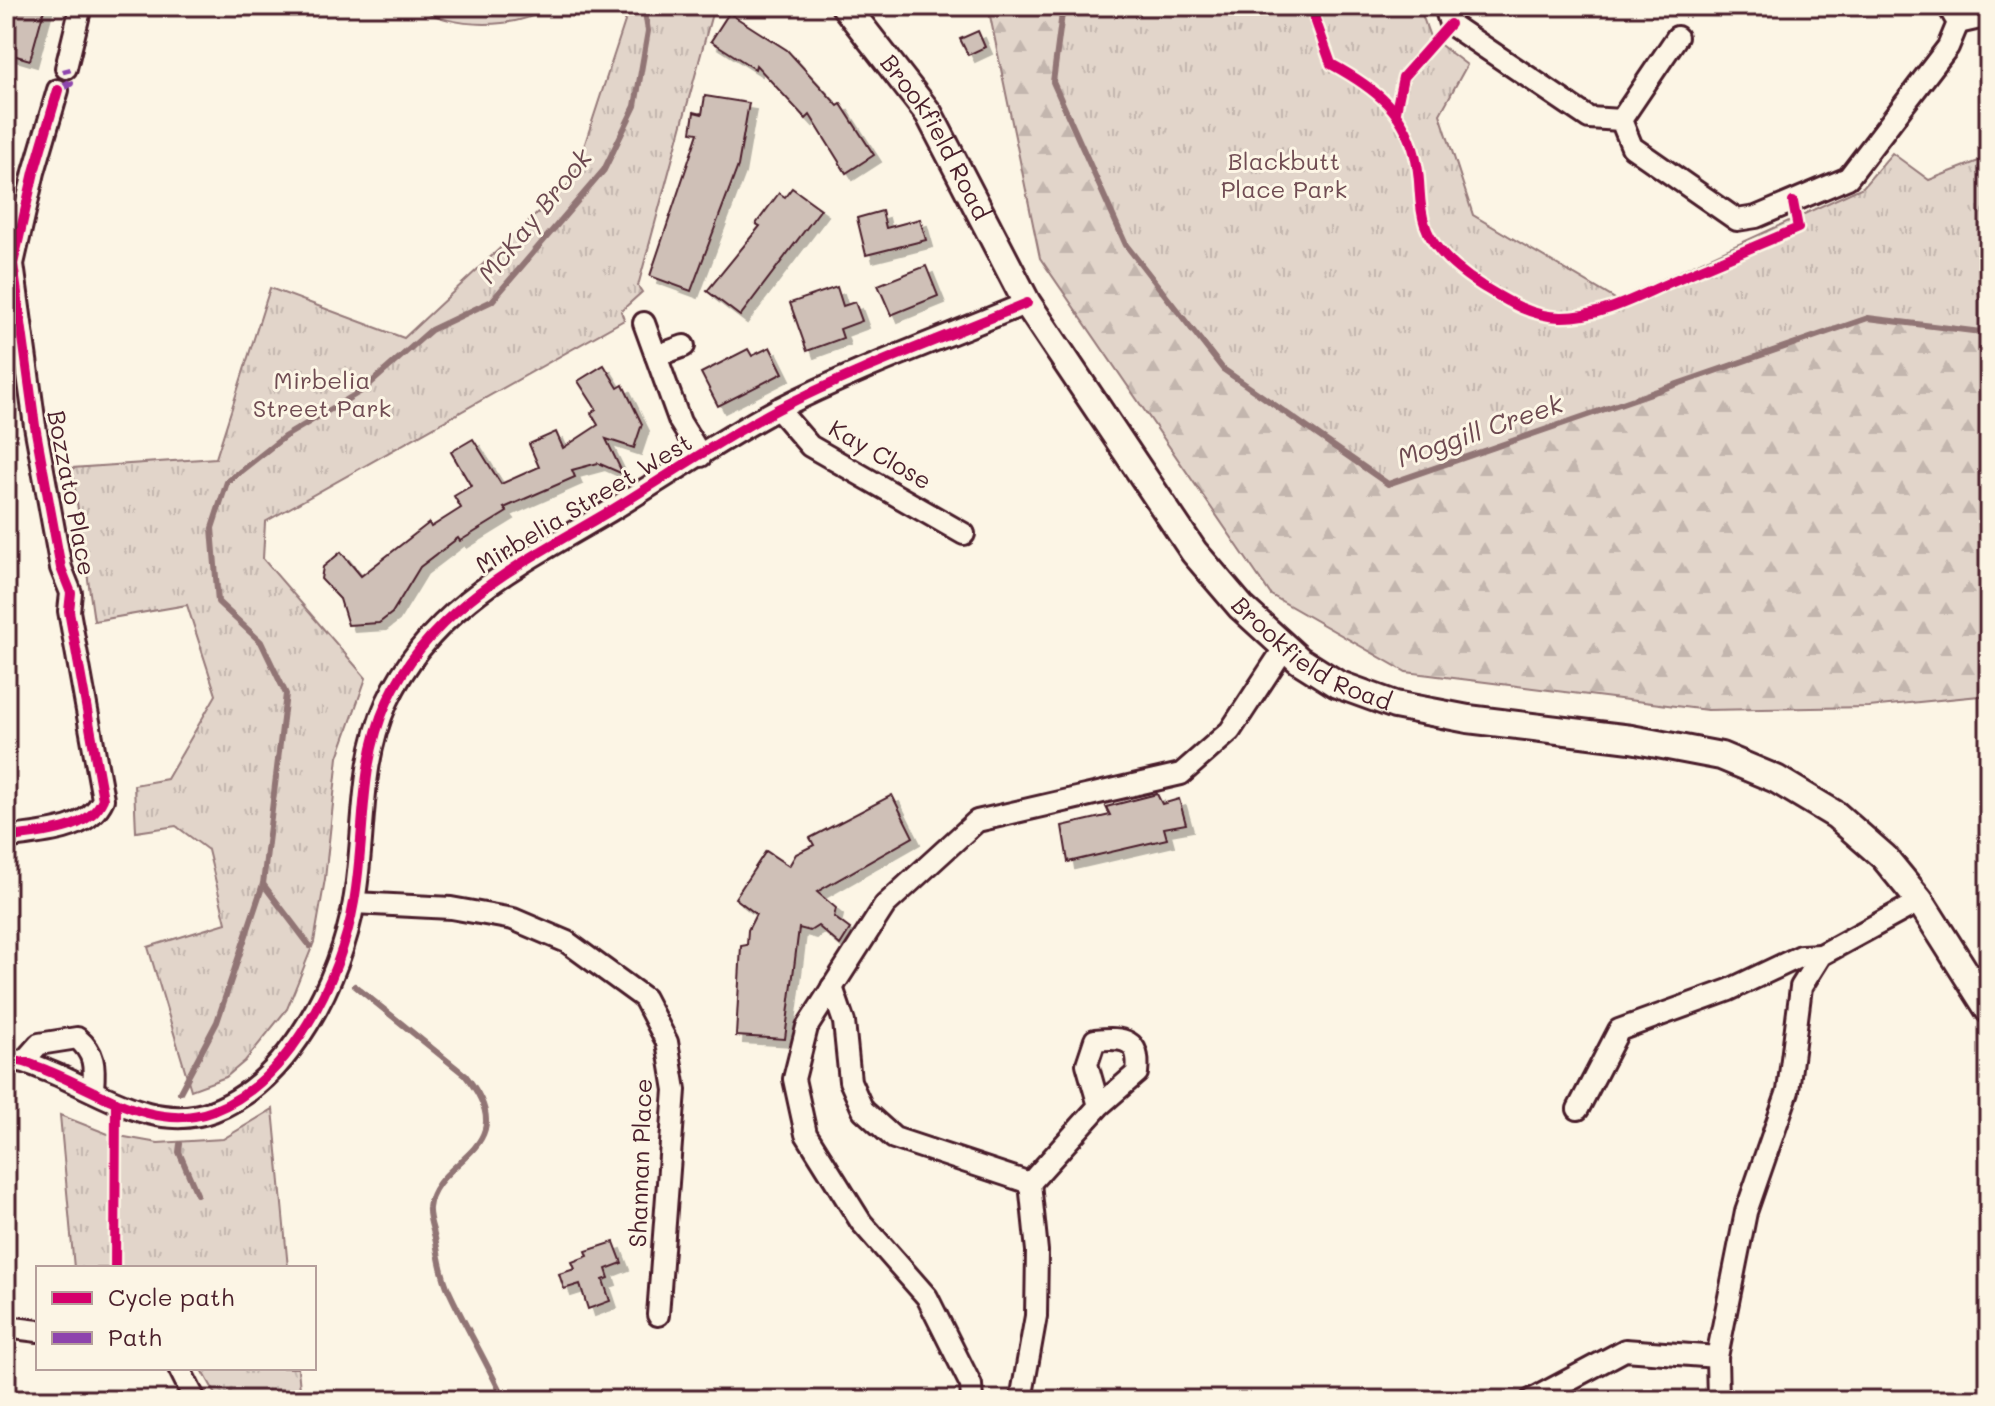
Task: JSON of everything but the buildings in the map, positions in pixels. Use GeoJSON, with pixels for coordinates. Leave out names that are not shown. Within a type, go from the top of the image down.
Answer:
{"type":"FeatureCollection","features":[{"type":"Feature","properties":{"kind":"main road","name":"Brookfield Road"},"geometry":{"type":"LineString","coordinates":[[845,6],[929,114],[1027,303],[1194,552],[1241,607],[1285,647],[1337,684],[1395,705],[1468,719],[1631,739],[1721,756],[1776,779],[1836,815],[1884,857],[1920,901],[1989,1010]]}},
{"type":"Feature","properties":{"kind":"street"},"geometry":{"type":"LineString","coordinates":[[66,68],[81,6]]}},
{"type":"Feature","properties":{"kind":"street"},"geometry":{"type":"LineString","coordinates":[[1445,6],[1450,24],[1589,118],[1621,120]]}},
{"type":"Feature","properties":{"kind":"street"},"geometry":{"type":"LineString","coordinates":[[1621,120],[1632,147],[1726,215],[1737,220],[1756,217],[1848,178],[1948,47],[1953,14],[1989,16]]}},
{"type":"Feature","properties":{"kind":"street"},"geometry":{"type":"LineString","coordinates":[[1621,120],[1677,37]]}},
{"type":"Feature","properties":{"kind":"street","name":"Bozzato Place"},"geometry":{"type":"LineString","coordinates":[[6,838],[77,824],[98,811],[103,799],[69,611],[71,593],[61,568],[9,264],[58,90]]}},
{"type":"Feature","properties":{"kind":"street","name":"Mirbelia Street West"},"geometry":{"type":"LineString","coordinates":[[15,1061],[93,1089],[129,1109],[170,1117],[211,1112],[249,1090],[301,1039],[336,965],[354,903],[363,788],[372,742],[388,700],[419,646],[468,598],[778,409],[1027,303]]}},
{"type":"Feature","properties":{"kind":"street"},"geometry":{"type":"LineString","coordinates":[[644,323],[680,422],[701,456]]}},
{"type":"Feature","properties":{"kind":"street"},"geometry":{"type":"LineString","coordinates":[[656,356],[684,346]]}},
{"type":"Feature","properties":{"kind":"street","name":"Kay Close"},"geometry":{"type":"LineString","coordinates":[[778,409],[810,446],[964,534]]}},
{"type":"Feature","properties":{"kind":"street"},"geometry":{"type":"LineString","coordinates":[[972,1400],[971,1385],[927,1297],[861,1222],[806,1134],[794,1079],[807,1027],[885,905],[977,821],[1181,774],[1230,731],[1285,647]]}},
{"type":"Feature","properties":{"kind":"street"},"geometry":{"type":"LineString","coordinates":[[1578,1109],[1619,1030],[1729,990],[1801,956],[1821,955],[1920,901]]}},
{"type":"Feature","properties":{"kind":"street","name":"Shannan Place"},"geometry":{"type":"LineString","coordinates":[[354,903],[451,908],[513,919],[567,942],[644,998],[667,1042],[675,1090],[658,1315]]}},
{"type":"Feature","properties":{"kind":"street"},"geometry":{"type":"LineString","coordinates":[[1718,1400],[1717,1357],[1746,1212],[1788,1091],[1801,987],[1821,955]]}},
{"type":"Feature","properties":{"kind":"street"},"geometry":{"type":"LineString","coordinates":[[832,987],[844,1022],[850,1081],[863,1110],[894,1138],[1030,1183]]}},
{"type":"Feature","properties":{"kind":"street"},"geometry":{"type":"LineString","coordinates":[[15,1061],[39,1044],[77,1038],[89,1048],[95,1066],[93,1089]]}},
{"type":"Feature","properties":{"kind":"street"},"geometry":{"type":"LineString","coordinates":[[1021,1400],[1036,1316],[1037,1251],[1030,1183],[1099,1106]]}},
{"type":"Feature","properties":{"kind":"street"},"geometry":{"type":"LineString","coordinates":[[6,1327],[36,1331]]}},
{"type":"Feature","properties":{"kind":"street"},"geometry":{"type":"LineString","coordinates":[[1531,1400],[1625,1350],[1717,1357]]}},
{"type":"Feature","properties":{"kind":"street"},"geometry":{"type":"LineString","coordinates":[[180,1370],[195,1400]]}},
{"type":"Feature","properties":{"kind":"green space"},"geometry":{"type":"Polygon","coordinates":[[[415,6],[553,6],[521,20],[484,24],[448,20],[415,6]]]}},
{"type":"Feature","properties":{"kind":"green space","name":"Mirbelia Street Park"},"geometry":{"type":"Polygon","coordinates":[[[630,6],[714,6],[638,286],[642,292],[621,311],[624,320],[265,522],[263,559],[366,678],[338,757],[325,879],[314,942],[287,1009],[245,1061],[226,1077],[191,1090],[148,947],[226,923],[208,850],[176,826],[136,832],[134,785],[167,779],[216,695],[187,605],[94,621],[72,468],[216,458],[270,288],[404,338],[573,180],[630,6]]]}},
{"type":"Feature","properties":{"kind":"green space"},"geometry":{"type":"Polygon","coordinates":[[[988,6],[1176,6],[1292,352],[1989,280],[1989,695],[1869,707],[1707,710],[1406,672],[1271,595],[1040,258],[988,6]]]}},
{"type":"Feature","properties":{"kind":"green space","name":"Blackbutt Place Park"},"geometry":{"type":"Polygon","coordinates":[[[1063,6],[1419,6],[1430,37],[1467,65],[1440,114],[1473,215],[1617,300],[1863,187],[1892,153],[1929,180],[1989,157],[1989,333],[1868,318],[1388,484],[1223,369],[1126,245],[1053,82],[1063,6]]]}},
{"type":"Feature","properties":{"kind":"green space"},"geometry":{"type":"Polygon","coordinates":[[[273,1109],[288,1266],[74,1266],[60,1115],[108,1134],[158,1143],[223,1139],[273,1109]]]}},
{"type":"Feature","properties":{"kind":"green space"},"geometry":{"type":"Polygon","coordinates":[[[202,1370],[298,1370],[301,1400],[219,1400],[202,1370]]]}},
{"type":"Feature","properties":{"kind":"waterway","name":"McKay Brook"},"geometry":{"type":"LineString","coordinates":[[180,1092],[217,1022],[263,884],[286,694],[261,642],[218,602],[212,528],[227,482],[284,437],[363,390],[431,330],[492,301],[604,170],[635,106],[648,31],[644,6]]}},
{"type":"Feature","properties":{"kind":"waterway","name":"Moggill Creek"},"geometry":{"type":"LineString","coordinates":[[1063,6],[1053,82],[1126,245],[1223,369],[1388,484],[1868,318],[1989,333]]}},
{"type":"Feature","properties":{"kind":"waterway","name":"McKay Brook"},"geometry":{"type":"LineString","coordinates":[[263,884],[310,946]]}},
{"type":"Feature","properties":{"kind":"waterway","name":"McKay Brook"},"geometry":{"type":"LineString","coordinates":[[355,986],[465,1075],[481,1100],[486,1121],[482,1137],[434,1191],[429,1212],[446,1285],[504,1400]]}},
{"type":"Feature","properties":{"kind":"waterway"},"geometry":{"type":"LineString","coordinates":[[180,1144],[179,1152],[197,1194]]}},
{"type":"Feature","properties":{"kind":"marked path"},"geometry":{"type":"LineString","coordinates":[[58,90],[70,83],[66,68]]}},
{"type":"Feature","properties":{"kind":"cycle path"},"geometry":{"type":"LineString","coordinates":[[1314,6],[1315,19],[1331,64],[1375,93],[1406,130],[1417,165],[1423,218],[1434,243],[1448,260],[1474,280],[1529,311],[1549,316],[1575,316],[1633,299],[1798,228],[1793,202]]}},
{"type":"Feature","properties":{"kind":"cycle path"},"geometry":{"type":"LineString","coordinates":[[1396,111],[1403,77],[1450,24]]}},
{"type":"Feature","properties":{"kind":"cycle path"},"geometry":{"type":"LineString","coordinates":[[6,838],[74,825],[86,819],[103,799],[69,611],[71,593],[61,568],[35,426],[13,264],[34,172],[58,90]]}},
{"type":"Feature","properties":{"kind":"cycle path"},"geometry":{"type":"LineString","coordinates":[[6,1060],[27,1063],[128,1107],[170,1117],[213,1111],[241,1097],[266,1077],[288,1052],[308,1024],[337,963],[354,902],[367,775],[378,726],[406,668],[428,639],[454,613],[513,569],[778,409],[838,380],[1027,303]]}},
{"type":"Feature","properties":{"kind":"cycle path"},"geometry":{"type":"LineString","coordinates":[[115,1266],[116,1102]]}}]}
